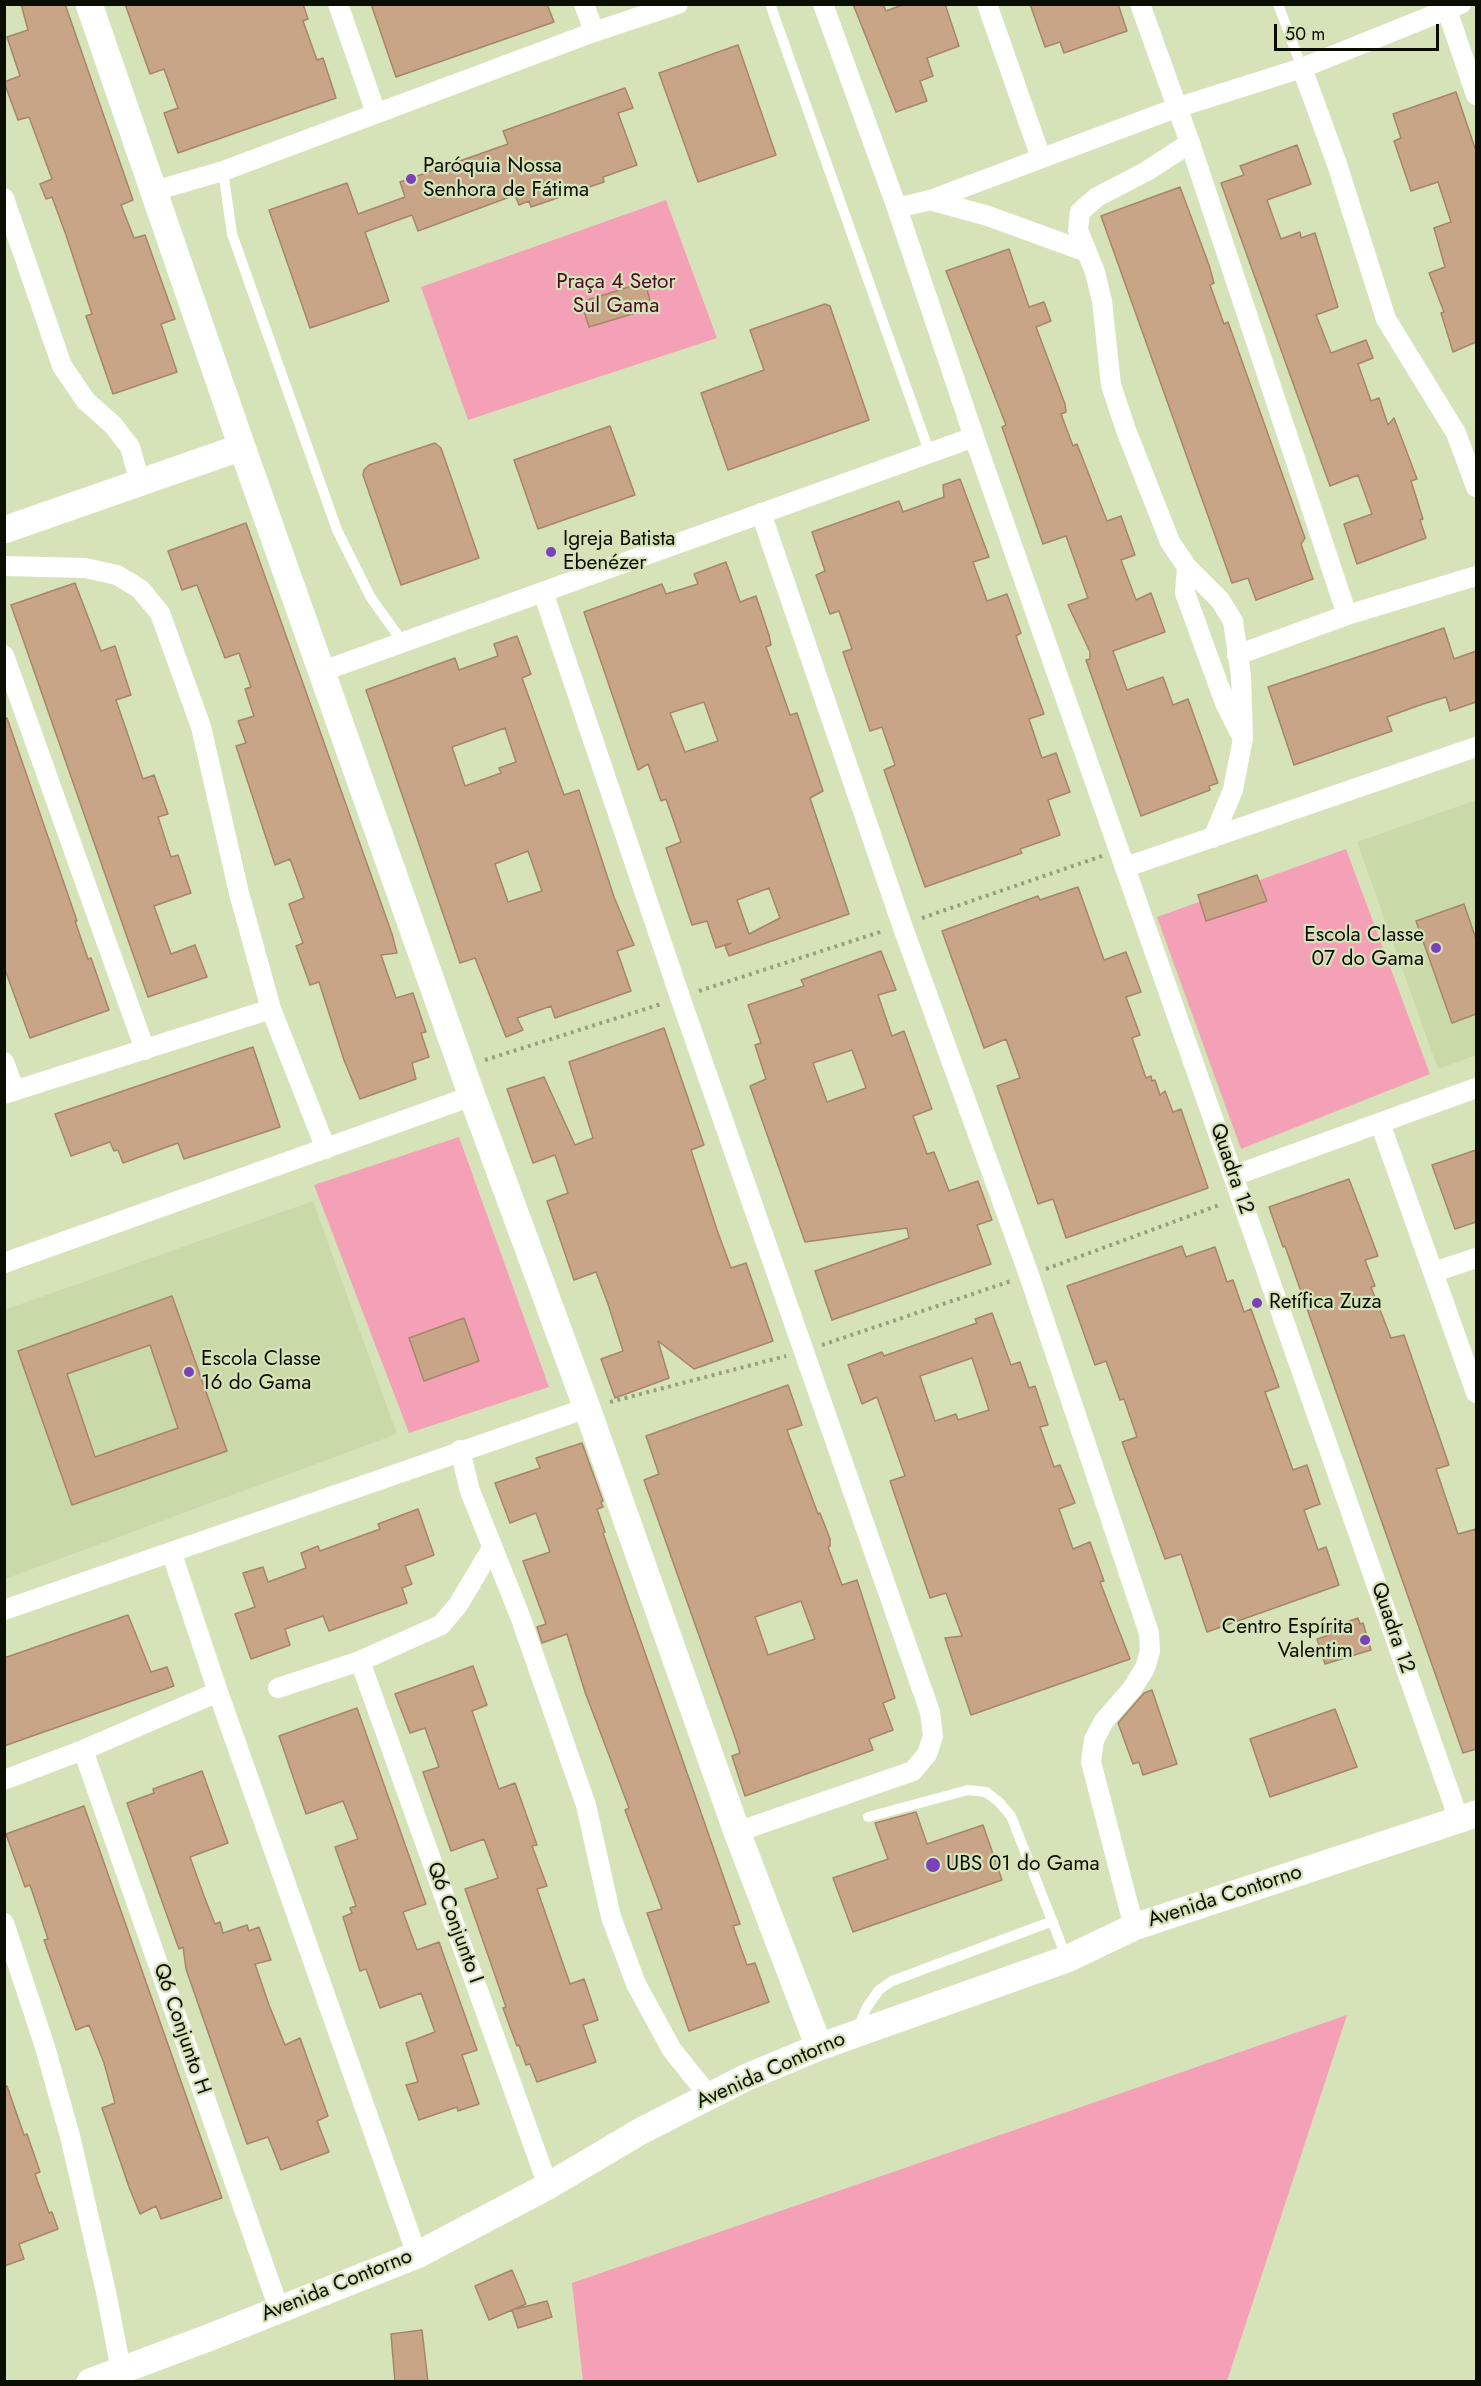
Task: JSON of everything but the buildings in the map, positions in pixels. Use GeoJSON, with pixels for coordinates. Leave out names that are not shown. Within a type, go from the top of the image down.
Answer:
{"type":"FeatureCollection","features":[{"type":"Feature","properties":{"kind":"street"},"geometry":{"type":"LineString","coordinates":[[89,4],[242,447],[472,1096],[587,1408],[737,1832],[819,2047]]}},
{"type":"Feature","properties":{"kind":"street"},"geometry":{"type":"LineString","coordinates":[[338,4],[376,113]]}},
{"type":"Feature","properties":{"kind":"street"},"geometry":{"type":"LineString","coordinates":[[584,4],[594,32]]}},
{"type":"Feature","properties":{"kind":"street"},"geometry":{"type":"LineString","coordinates":[[154,191],[223,171],[594,32],[678,4]]}},
{"type":"Feature","properties":{"kind":"street","name":"Quadra 12"},"geometry":{"type":"LineString","coordinates":[[823,4],[897,208],[974,437],[1240,1197],[1468,1817]]}},
{"type":"Feature","properties":{"kind":"street"},"geometry":{"type":"LineString","coordinates":[[987,4],[1041,158]]}},
{"type":"Feature","properties":{"kind":"street"},"geometry":{"type":"LineString","coordinates":[[1140,4],[1190,143],[1347,615]]}},
{"type":"Feature","properties":{"kind":"street"},"geometry":{"type":"LineString","coordinates":[[897,208],[930,200],[1176,108],[1302,68],[1451,6],[1476,95]]}},
{"type":"Feature","properties":{"kind":"street"},"geometry":{"type":"LineString","coordinates":[[1302,68],[1337,164],[1386,319],[1436,396],[1456,433],[1476,487]]}},
{"type":"Feature","properties":{"kind":"street"},"geometry":{"type":"LineString","coordinates":[[1190,143],[1147,171],[1097,197],[1080,212],[1078,230],[1101,301],[1112,385],[1170,542],[1187,567],[1220,600],[1233,621],[1243,738],[1233,790],[1213,838]]}},
{"type":"Feature","properties":{"kind":"street"},"geometry":{"type":"LineString","coordinates":[[4,198],[62,366],[86,401],[113,424],[130,447],[140,482]]}},
{"type":"Feature","properties":{"kind":"street"},"geometry":{"type":"LineString","coordinates":[[930,200],[988,216],[1087,252]]}},
{"type":"Feature","properties":{"kind":"street"},"geometry":{"type":"LineString","coordinates":[[322,671],[974,437]]}},
{"type":"Feature","properties":{"kind":"street"},"geometry":{"type":"LineString","coordinates":[[4,530],[242,447]]}},
{"type":"Feature","properties":{"kind":"street"},"geometry":{"type":"LineString","coordinates":[[761,513],[902,925],[1029,1275],[1149,1633],[1150,1652],[1145,1668],[1132,1689],[1104,1721],[1094,1740],[1091,1762],[1134,1927]]}},
{"type":"Feature","properties":{"kind":"street"},"geometry":{"type":"LineString","coordinates":[[4,566],[85,568],[117,575],[140,589],[160,613],[201,728],[239,893],[271,1009],[327,1149]]}},
{"type":"Feature","properties":{"kind":"street"},"geometry":{"type":"LineString","coordinates":[[1187,567],[1185,593],[1225,703],[1243,738]]}},
{"type":"Feature","properties":{"kind":"street"},"geometry":{"type":"LineString","coordinates":[[1237,655],[1347,615],[1476,576]]}},
{"type":"Feature","properties":{"kind":"street"},"geometry":{"type":"LineString","coordinates":[[543,592],[680,998],[930,1712],[933,1736],[927,1754],[913,1771],[737,1832]]}},
{"type":"Feature","properties":{"kind":"street"},"geometry":{"type":"LineString","coordinates":[[4,655],[145,1050]]}},
{"type":"Feature","properties":{"kind":"street"},"geometry":{"type":"LineString","coordinates":[[1123,859],[1213,838],[1476,747]]}},
{"type":"Feature","properties":{"kind":"street"},"geometry":{"type":"LineString","coordinates":[[4,1062],[10,1092],[271,1009]]}},
{"type":"Feature","properties":{"kind":"street"},"geometry":{"type":"LineString","coordinates":[[1233,1176],[1476,1088]]}},
{"type":"Feature","properties":{"kind":"street"},"geometry":{"type":"LineString","coordinates":[[4,1263],[472,1096]]}},
{"type":"Feature","properties":{"kind":"street"},"geometry":{"type":"LineString","coordinates":[[1380,1123],[1476,1393]]}},
{"type":"Feature","properties":{"kind":"street"},"geometry":{"type":"LineString","coordinates":[[1434,1272],[1476,1258]]}},
{"type":"Feature","properties":{"kind":"street"},"geometry":{"type":"LineString","coordinates":[[4,1610],[171,1554],[460,1450],[587,1408]]}},
{"type":"Feature","properties":{"kind":"street"},"geometry":{"type":"LineString","coordinates":[[460,1450],[470,1491],[520,1616],[586,1805],[611,1917],[636,1984],[672,2050],[709,2096]]}},
{"type":"Feature","properties":{"kind":"street"},"geometry":{"type":"LineString","coordinates":[[278,1688],[360,1660],[441,1625],[458,1605],[492,1548]]}},
{"type":"Feature","properties":{"kind":"street"},"geometry":{"type":"LineString","coordinates":[[171,1554],[417,2255]]}},
{"type":"Feature","properties":{"kind":"street","name":"Q6 Conjunto I"},"geometry":{"type":"LineString","coordinates":[[360,1660],[548,2186]]}},
{"type":"Feature","properties":{"kind":"street"},"geometry":{"type":"LineString","coordinates":[[4,1780],[83,1750],[218,1692]]}},
{"type":"Feature","properties":{"kind":"street","name":"Q6 Conjunto H"},"geometry":{"type":"LineString","coordinates":[[83,1750],[279,2309]]}},
{"type":"Feature","properties":{"kind":"street","name":"Avenida Contorno"},"geometry":{"type":"LineString","coordinates":[[90,2382],[417,2255],[548,2186],[641,2131],[745,2078],[819,2047],[1067,1959],[1134,1927],[1468,1817]]}},
{"type":"Feature","properties":{"kind":"street"},"geometry":{"type":"LineString","coordinates":[[4,1923],[38,2024],[70,2136],[106,2292],[121,2370]]}},
{"type":"Feature","properties":{"kind":"lane"},"geometry":{"type":"LineString","coordinates":[[770,4],[929,452]]}},
{"type":"Feature","properties":{"kind":"lane"},"geometry":{"type":"LineString","coordinates":[[1278,4],[1302,68]]}},
{"type":"Feature","properties":{"kind":"lane"},"geometry":{"type":"LineString","coordinates":[[223,171],[232,234],[342,541],[371,598],[402,641]]}},
{"type":"Feature","properties":{"kind":"lane"},"geometry":{"type":"LineString","coordinates":[[868,1816],[968,1790],[986,1792],[1011,1816],[1067,1959]]}},
{"type":"Feature","properties":{"kind":"lane"},"geometry":{"type":"LineString","coordinates":[[856,2034],[867,2007],[879,1990],[892,1981],[1053,1921]]}},
{"type":"Feature","properties":{"kind":"path"},"geometry":{"type":"LineString","coordinates":[[462,1068],[902,925],[1123,859]]}},
{"type":"Feature","properties":{"kind":"path"},"geometry":{"type":"LineString","coordinates":[[587,1408],[805,1350],[1029,1275],[1240,1197]]}},
{"type":"Feature","properties":{"kind":"shaded area","name":"Escola Classe 07 do Gama"},"geometry":{"type":"Polygon","coordinates":[[[1476,800],[1476,1055],[1438,1069],[1357,842],[1476,800]]]}},
{"type":"Feature","properties":{"kind":"shaded area","name":"Escola Classe 16 do Gama"},"geometry":{"type":"Polygon","coordinates":[[[313,1201],[397,1434],[5,1579],[4,1310],[313,1201]]]}},
{"type":"Feature","properties":{"kind":"green space","name":"Praça 4 Setor Sul Gama"},"geometry":{"type":"Polygon","coordinates":[[[666,200],[717,338],[468,420],[421,287],[666,200]]]}},
{"type":"Feature","properties":{"kind":"green space"},"geometry":{"type":"Polygon","coordinates":[[[1346,849],[1430,1074],[1241,1149],[1157,917],[1346,849]]]}},
{"type":"Feature","properties":{"kind":"green space"},"geometry":{"type":"Polygon","coordinates":[[[459,1137],[549,1387],[409,1433],[314,1185],[459,1137]]]}},
{"type":"Feature","properties":{"kind":"green space"},"geometry":{"type":"Polygon","coordinates":[[[1347,2015],[1227,2381],[583,2381],[572,2283],[1347,2015]]]}},
{"type":"Feature","properties":{"kind":"place","name":"Paróquia Nossa Senhora de Fátima"},"geometry":{"type":"Point","coordinates":[411,179]}},
{"type":"Feature","properties":{"kind":"place","name":"Igreja Batista Ebenézer"},"geometry":{"type":"Point","coordinates":[551,552]}},
{"type":"Feature","properties":{"kind":"place","name":"Escola Classe 07 do Gama"},"geometry":{"type":"Point","coordinates":[1436,948]}},
{"type":"Feature","properties":{"kind":"place","name":"Retífica Zuza"},"geometry":{"type":"Point","coordinates":[1257,1303]}},
{"type":"Feature","properties":{"kind":"place","name":"Escola Classe 16 do Gama"},"geometry":{"type":"Point","coordinates":[189,1372]}},
{"type":"Feature","properties":{"kind":"place","name":"Centro Espírita Valentim"},"geometry":{"type":"Point","coordinates":[1365,1640]}},
{"type":"Feature","properties":{"kind":"place","name":"UBS 01 do Gama"},"geometry":{"type":"Point","coordinates":[933,1865]}}]}
